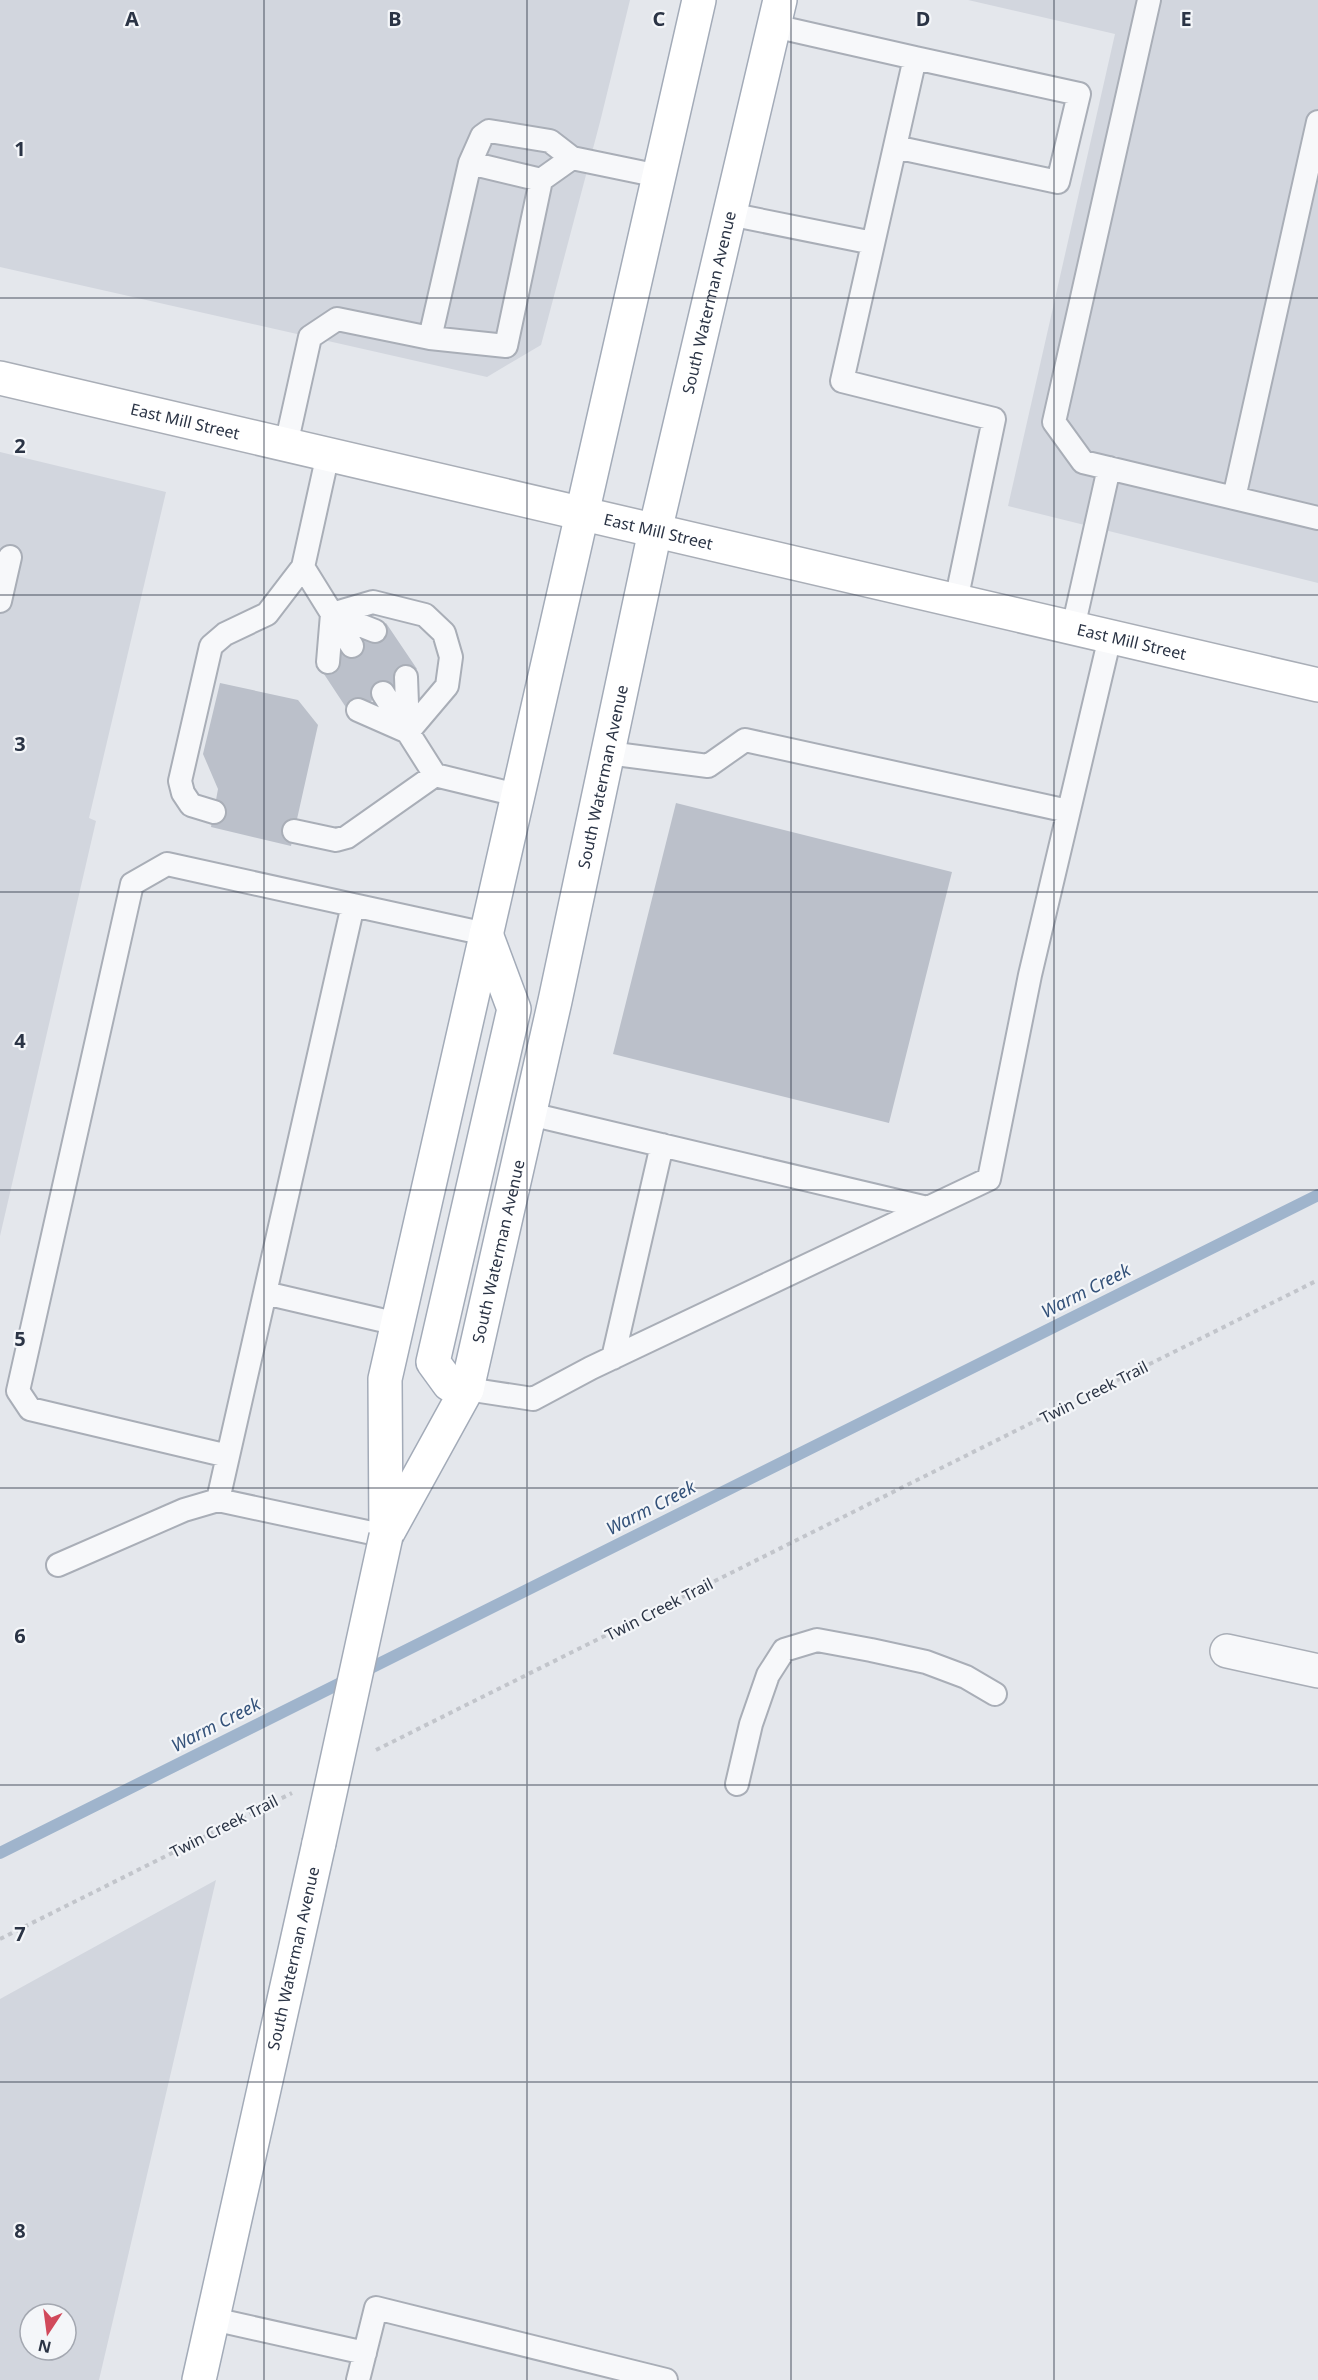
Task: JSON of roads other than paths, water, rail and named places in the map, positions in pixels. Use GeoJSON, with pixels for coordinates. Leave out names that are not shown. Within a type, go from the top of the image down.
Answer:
{"type":"FeatureCollection","features":[{"type":"Feature","properties":{"kind":"main road","name":"South Waterman Avenue"},"geometry":{"type":"LineString","coordinates":[[199,2380],[386,1536],[385,1379],[699,0]]}},
{"type":"Feature","properties":{"kind":"main road","name":"South Waterman Avenue"},"geometry":{"type":"LineString","coordinates":[[386,1536],[467,1389],[530,1114],[655,531],[777,13]]}},
{"type":"Feature","properties":{"kind":"main road","name":"East Mill Street"},"geometry":{"type":"LineString","coordinates":[[0,378],[1318,685]]}},
{"type":"Feature","properties":{"kind":"main road"},"geometry":{"type":"LineString","coordinates":[[467,1389],[449,1384],[433,1362],[514,1009],[486,934]]}},
{"type":"Feature","properties":{"kind":"street"},"geometry":{"type":"LineString","coordinates":[[1227,1651],[1318,1671]]}},
{"type":"Feature","properties":{"kind":"lane"},"geometry":{"type":"LineString","coordinates":[[1149,0],[1054,422],[1083,462],[1318,518]]}},
{"type":"Feature","properties":{"kind":"lane"},"geometry":{"type":"LineString","coordinates":[[777,13],[915,58],[1079,94],[1058,182],[895,147]]}},
{"type":"Feature","properties":{"kind":"lane"},"geometry":{"type":"LineString","coordinates":[[915,58],[842,381],[994,419],[956,600]]}},
{"type":"Feature","properties":{"kind":"lane"},"geometry":{"type":"LineString","coordinates":[[1234,498],[1318,122]]}},
{"type":"Feature","properties":{"kind":"lane"},"geometry":{"type":"LineString","coordinates":[[430,338],[470,163],[482,136],[489,131],[550,141],[572,158],[659,176]]}},
{"type":"Feature","properties":{"kind":"lane"},"geometry":{"type":"LineString","coordinates":[[286,444],[310,337],[338,319],[430,338],[506,346],[541,180],[572,158]]}},
{"type":"Feature","properties":{"kind":"lane"},"geometry":{"type":"LineString","coordinates":[[470,163],[541,180]]}},
{"type":"Feature","properties":{"kind":"lane"},"geometry":{"type":"LineString","coordinates":[[729,214],[873,243]]}},
{"type":"Feature","properties":{"kind":"lane"},"geometry":{"type":"LineString","coordinates":[[214,812],[191,805],[183,793],[180,781],[211,646],[225,634],[267,614],[303,567],[328,454]]}},
{"type":"Feature","properties":{"kind":"lane"},"geometry":{"type":"LineString","coordinates":[[1073,628],[1109,468]]}},
{"type":"Feature","properties":{"kind":"lane"},"geometry":{"type":"LineString","coordinates":[[0,601],[10,557]]}},
{"type":"Feature","properties":{"kind":"lane"},"geometry":{"type":"LineString","coordinates":[[303,567],[352,646]]}},
{"type":"Feature","properties":{"kind":"lane"},"geometry":{"type":"LineString","coordinates":[[332,614],[373,602],[425,615],[444,633],[451,657],[447,686],[408,732]]}},
{"type":"Feature","properties":{"kind":"lane"},"geometry":{"type":"LineString","coordinates":[[332,614],[375,631]]}},
{"type":"Feature","properties":{"kind":"lane"},"geometry":{"type":"LineString","coordinates":[[328,662],[332,614]]}},
{"type":"Feature","properties":{"kind":"lane"},"geometry":{"type":"LineString","coordinates":[[467,1389],[533,1399],[613,1358],[989,1179],[1030,975],[1110,637]]}},
{"type":"Feature","properties":{"kind":"lane"},"geometry":{"type":"LineString","coordinates":[[406,677],[408,732]]}},
{"type":"Feature","properties":{"kind":"lane"},"geometry":{"type":"LineString","coordinates":[[383,693],[435,776],[518,795]]}},
{"type":"Feature","properties":{"kind":"lane"},"geometry":{"type":"LineString","coordinates":[[358,710],[408,732]]}},
{"type":"Feature","properties":{"kind":"lane"},"geometry":{"type":"LineString","coordinates":[[608,753],[708,766],[745,740],[1068,812]]}},
{"type":"Feature","properties":{"kind":"lane"},"geometry":{"type":"LineString","coordinates":[[294,831],[336,840],[347,837],[435,776]]}},
{"type":"Feature","properties":{"kind":"lane"},"geometry":{"type":"LineString","coordinates":[[228,1456],[30,1409],[18,1391],[132,884],[167,864],[486,934]]}},
{"type":"Feature","properties":{"kind":"lane"},"geometry":{"type":"LineString","coordinates":[[218,1500],[353,905]]}},
{"type":"Feature","properties":{"kind":"lane"},"geometry":{"type":"LineString","coordinates":[[530,1114],[927,1208]]}},
{"type":"Feature","properties":{"kind":"lane"},"geometry":{"type":"LineString","coordinates":[[613,1358],[662,1145]]}},
{"type":"Feature","properties":{"kind":"lane"},"geometry":{"type":"LineString","coordinates":[[265,1293],[398,1324]]}},
{"type":"Feature","properties":{"kind":"lane"},"geometry":{"type":"LineString","coordinates":[[58,1565],[184,1510],[218,1500],[386,1536]]}},
{"type":"Feature","properties":{"kind":"lane"},"geometry":{"type":"LineString","coordinates":[[737,1784],[751,1724],[768,1675],[784,1650],[817,1640],[871,1650],[926,1662],[966,1677],[995,1694]]}},
{"type":"Feature","properties":{"kind":"lane"},"geometry":{"type":"LineString","coordinates":[[358,2380],[376,2308],[666,2380]]}},
{"type":"Feature","properties":{"kind":"lane"},"geometry":{"type":"LineString","coordinates":[[213,2319],[365,2353]]}},
{"type":"Feature","properties":{"kind":"waterway","name":"Warm Creek"},"geometry":{"type":"LineString","coordinates":[[0,1853],[1318,1195]]}}]}
